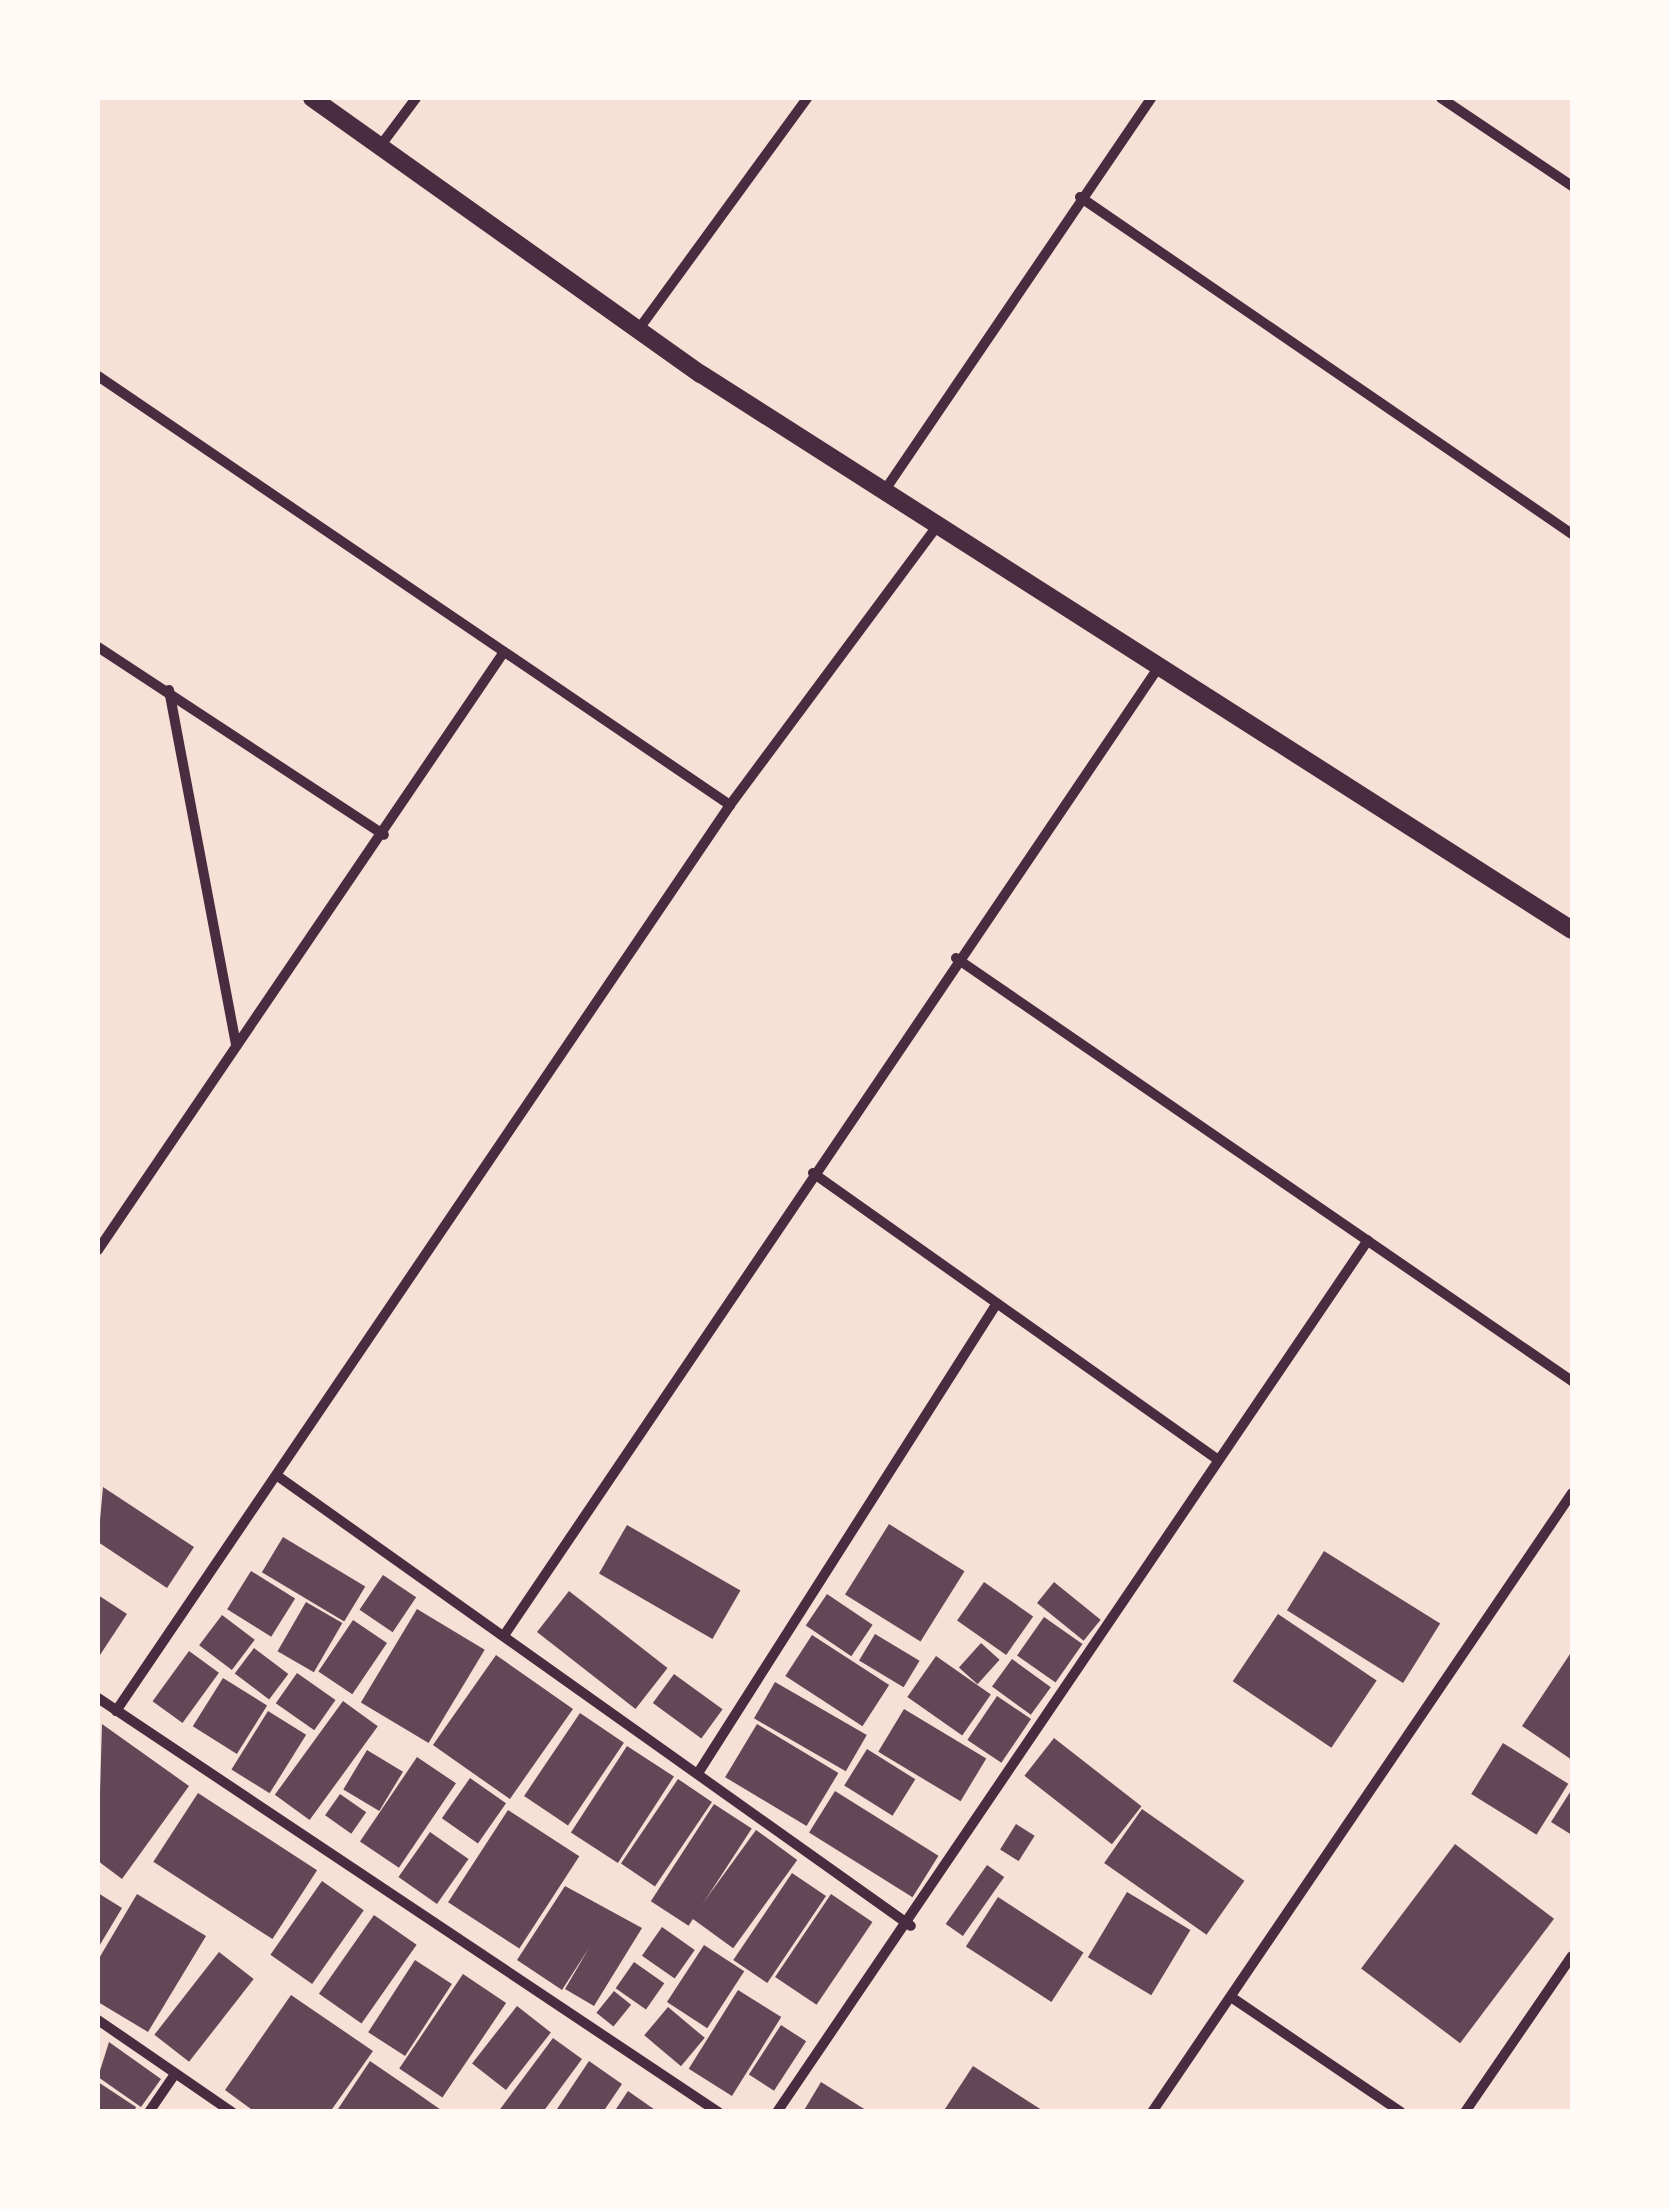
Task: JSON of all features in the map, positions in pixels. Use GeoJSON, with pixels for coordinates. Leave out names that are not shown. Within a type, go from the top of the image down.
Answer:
{"type":"FeatureCollection","features":[{"type":"Feature","properties":{"kind":"street"},"geometry":{"type":"LineString","coordinates":[[312,98],[641,326],[701,374],[888,486],[938,525],[1158,668],[1572,930]]}},
{"type":"Feature","properties":{"kind":"street"},"geometry":{"type":"LineString","coordinates":[[382,144],[416,98]]}},
{"type":"Feature","properties":{"kind":"street"},"geometry":{"type":"LineString","coordinates":[[641,326],[806,98]]}},
{"type":"Feature","properties":{"kind":"street"},"geometry":{"type":"LineString","coordinates":[[888,486],[1080,197],[1151,98]]}},
{"type":"Feature","properties":{"kind":"street"},"geometry":{"type":"LineString","coordinates":[[1440,98],[1572,186]]}},
{"type":"Feature","properties":{"kind":"street"},"geometry":{"type":"LineString","coordinates":[[1080,197],[1572,534]]}},
{"type":"Feature","properties":{"kind":"street"},"geometry":{"type":"LineString","coordinates":[[98,376],[730,805]]}},
{"type":"Feature","properties":{"kind":"street"},"geometry":{"type":"LineString","coordinates":[[116,1711],[279,1477],[730,805],[938,525]]}},
{"type":"Feature","properties":{"kind":"street"},"geometry":{"type":"LineString","coordinates":[[98,646],[384,834]]}},
{"type":"Feature","properties":{"kind":"street"},"geometry":{"type":"LineString","coordinates":[[98,1250],[504,652]]}},
{"type":"Feature","properties":{"kind":"street"},"geometry":{"type":"LineString","coordinates":[[505,1634],[956,958],[1158,668]]}},
{"type":"Feature","properties":{"kind":"street"},"geometry":{"type":"LineString","coordinates":[[169,690],[236,1046]]}},
{"type":"Feature","properties":{"kind":"street"},"geometry":{"type":"LineString","coordinates":[[956,958],[1572,1381]]}},
{"type":"Feature","properties":{"kind":"street"},"geometry":{"type":"LineString","coordinates":[[813,1173],[1218,1460]]}},
{"type":"Feature","properties":{"kind":"street"},"geometry":{"type":"LineString","coordinates":[[777,2112],[911,1926],[1368,1240]]}},
{"type":"Feature","properties":{"kind":"street"},"geometry":{"type":"LineString","coordinates":[[700,1770],[996,1303]]}},
{"type":"Feature","properties":{"kind":"street"},"geometry":{"type":"LineString","coordinates":[[279,1477],[700,1770],[911,1926]]}},
{"type":"Feature","properties":{"kind":"street"},"geometry":{"type":"LineString","coordinates":[[1152,2112],[1572,1493]]}},
{"type":"Feature","properties":{"kind":"street"},"geometry":{"type":"LineString","coordinates":[[98,1698],[718,2112]]}},
{"type":"Feature","properties":{"kind":"street"},"geometry":{"type":"LineString","coordinates":[[1465,2112],[1572,1956]]}},
{"type":"Feature","properties":{"kind":"street"},"geometry":{"type":"LineString","coordinates":[[1230,1996],[1401,2112]]}},
{"type":"Feature","properties":{"kind":"street"},"geometry":{"type":"LineString","coordinates":[[98,2020],[232,2112]]}},
{"type":"Feature","properties":{"kind":"street"},"geometry":{"type":"LineString","coordinates":[[150,2112],[175,2074]]}},
{"type":"Feature","properties":{"kind":"building"},"geometry":{"type":"Polygon","coordinates":[[[103,1487],[194,1547],[167,1588],[98,1542],[103,1487]]]}},
{"type":"Feature","properties":{"kind":"building"},"geometry":{"type":"Polygon","coordinates":[[[889,1524],[964,1571],[920,1642],[845,1594],[889,1524]]]}},
{"type":"Feature","properties":{"kind":"building"},"geometry":{"type":"Polygon","coordinates":[[[627,1525],[740,1590],[712,1639],[599,1573],[627,1525]]]}},
{"type":"Feature","properties":{"kind":"building"},"geometry":{"type":"Polygon","coordinates":[[[283,1537],[365,1586],[344,1622],[262,1572],[283,1537]]]}},
{"type":"Feature","properties":{"kind":"building"},"geometry":{"type":"Polygon","coordinates":[[[1324,1551],[1440,1624],[1403,1683],[1287,1610],[1324,1551]]]}},
{"type":"Feature","properties":{"kind":"building"},"geometry":{"type":"Polygon","coordinates":[[[251,1571],[295,1599],[271,1637],[227,1609],[251,1571]]]}},
{"type":"Feature","properties":{"kind":"building"},"geometry":{"type":"Polygon","coordinates":[[[383,1575],[416,1597],[393,1632],[360,1610],[383,1575]]]}},
{"type":"Feature","properties":{"kind":"building"},"geometry":{"type":"Polygon","coordinates":[[[984,1582],[1033,1616],[1006,1655],[957,1621],[984,1582]]]}},
{"type":"Feature","properties":{"kind":"building"},"geometry":{"type":"Polygon","coordinates":[[[1054,1582],[1101,1620],[1084,1641],[1037,1603],[1054,1582]]]}},
{"type":"Feature","properties":{"kind":"building"},"geometry":{"type":"Polygon","coordinates":[[[569,1591],[668,1668],[635,1709],[537,1632],[569,1591]]]}},
{"type":"Feature","properties":{"kind":"building"},"geometry":{"type":"Polygon","coordinates":[[[827,1594],[873,1625],[851,1656],[806,1626],[827,1594]]]}},
{"type":"Feature","properties":{"kind":"building"},"geometry":{"type":"Polygon","coordinates":[[[98,1595],[127,1614],[98,1658],[98,1595]]]}},
{"type":"Feature","properties":{"kind":"building"},"geometry":{"type":"Polygon","coordinates":[[[306,1602],[342,1623],[314,1672],[278,1651],[306,1602]]]}},
{"type":"Feature","properties":{"kind":"building"},"geometry":{"type":"Polygon","coordinates":[[[417,1609],[485,1650],[429,1743],[361,1702],[417,1609]]]}},
{"type":"Feature","properties":{"kind":"building"},"geometry":{"type":"Polygon","coordinates":[[[1278,1614],[1377,1681],[1331,1748],[1233,1681],[1278,1614]]]}},
{"type":"Feature","properties":{"kind":"building"},"geometry":{"type":"Polygon","coordinates":[[[222,1615],[255,1640],[232,1670],[199,1645],[222,1615]]]}},
{"type":"Feature","properties":{"kind":"building"},"geometry":{"type":"Polygon","coordinates":[[[1044,1617],[1083,1644],[1056,1682],[1017,1656],[1044,1617]]]}},
{"type":"Feature","properties":{"kind":"building"},"geometry":{"type":"Polygon","coordinates":[[[353,1620],[387,1643],[352,1694],[318,1671],[353,1620]]]}},
{"type":"Feature","properties":{"kind":"building"},"geometry":{"type":"Polygon","coordinates":[[[875,1634],[920,1661],[904,1687],[859,1661],[875,1634]]]}},
{"type":"Feature","properties":{"kind":"building"},"geometry":{"type":"Polygon","coordinates":[[[812,1635],[889,1685],[862,1726],[785,1676],[812,1635]]]}},
{"type":"Feature","properties":{"kind":"building"},"geometry":{"type":"Polygon","coordinates":[[[981,1643],[1000,1660],[977,1684],[959,1668],[981,1643]]]}},
{"type":"Feature","properties":{"kind":"building"},"geometry":{"type":"Polygon","coordinates":[[[254,1648],[288,1674],[269,1699],[235,1674],[254,1648]]]}},
{"type":"Feature","properties":{"kind":"building"},"geometry":{"type":"Polygon","coordinates":[[[189,1651],[219,1673],[182,1723],[153,1701],[189,1651]]]}},
{"type":"Feature","properties":{"kind":"building"},"geometry":{"type":"Polygon","coordinates":[[[1572,1651],[1572,1760],[1522,1726],[1572,1651]]]}},
{"type":"Feature","properties":{"kind":"building"},"geometry":{"type":"Polygon","coordinates":[[[496,1655],[573,1709],[510,1799],[433,1745],[496,1655]]]}},
{"type":"Feature","properties":{"kind":"building"},"geometry":{"type":"Polygon","coordinates":[[[936,1656],[991,1694],[962,1735],[907,1697],[936,1656]]]}},
{"type":"Feature","properties":{"kind":"building"},"geometry":{"type":"Polygon","coordinates":[[[1012,1659],[1051,1687],[1031,1715],[992,1687],[1012,1659]]]}},
{"type":"Feature","properties":{"kind":"building"},"geometry":{"type":"Polygon","coordinates":[[[297,1673],[336,1700],[314,1730],[276,1703],[297,1673]]]}},
{"type":"Feature","properties":{"kind":"building"},"geometry":{"type":"Polygon","coordinates":[[[674,1674],[723,1709],[701,1738],[653,1703],[674,1674]]]}},
{"type":"Feature","properties":{"kind":"building"},"geometry":{"type":"Polygon","coordinates":[[[223,1678],[267,1706],[237,1754],[193,1726],[223,1678]]]}},
{"type":"Feature","properties":{"kind":"building"},"geometry":{"type":"Polygon","coordinates":[[[775,1682],[867,1735],[846,1771],[754,1718],[775,1682]]]}},
{"type":"Feature","properties":{"kind":"building"},"geometry":{"type":"Polygon","coordinates":[[[997,1696],[1031,1719],[1001,1763],[967,1740],[997,1696]]]}},
{"type":"Feature","properties":{"kind":"building"},"geometry":{"type":"Polygon","coordinates":[[[343,1701],[378,1726],[310,1820],[275,1795],[343,1701]]]}},
{"type":"Feature","properties":{"kind":"building"},"geometry":{"type":"Polygon","coordinates":[[[904,1709],[986,1758],[961,1801],[878,1752],[904,1709]]]}},
{"type":"Feature","properties":{"kind":"building"},"geometry":{"type":"Polygon","coordinates":[[[268,1711],[306,1735],[270,1793],[231,1770],[268,1711]]]}},
{"type":"Feature","properties":{"kind":"building"},"geometry":{"type":"Polygon","coordinates":[[[580,1713],[624,1743],[568,1826],[524,1796],[580,1713]]]}},
{"type":"Feature","properties":{"kind":"building"},"geometry":{"type":"Polygon","coordinates":[[[102,1724],[189,1786],[122,1879],[98,1861],[102,1724]]]}},
{"type":"Feature","properties":{"kind":"building"},"geometry":{"type":"Polygon","coordinates":[[[757,1724],[838,1773],[806,1826],[725,1777],[757,1724]]]}},
{"type":"Feature","properties":{"kind":"building"},"geometry":{"type":"Polygon","coordinates":[[[1054,1738],[1141,1806],[1112,1844],[1024,1776],[1054,1738]]]}},
{"type":"Feature","properties":{"kind":"building"},"geometry":{"type":"Polygon","coordinates":[[[1503,1743],[1568,1784],[1537,1835],[1471,1794],[1503,1743]]]}},
{"type":"Feature","properties":{"kind":"building"},"geometry":{"type":"Polygon","coordinates":[[[627,1746],[674,1776],[618,1863],[571,1832],[627,1746]]]}},
{"type":"Feature","properties":{"kind":"building"},"geometry":{"type":"Polygon","coordinates":[[[867,1749],[915,1779],[893,1816],[844,1785],[867,1749]]]}},
{"type":"Feature","properties":{"kind":"building"},"geometry":{"type":"Polygon","coordinates":[[[367,1750],[403,1772],[379,1811],[343,1789],[367,1750]]]}},
{"type":"Feature","properties":{"kind":"building"},"geometry":{"type":"Polygon","coordinates":[[[417,1757],[456,1783],[399,1868],[360,1842],[417,1757]]]}},
{"type":"Feature","properties":{"kind":"building"},"geometry":{"type":"Polygon","coordinates":[[[470,1778],[506,1803],[478,1843],[442,1818],[470,1778]]]}},
{"type":"Feature","properties":{"kind":"building"},"geometry":{"type":"Polygon","coordinates":[[[678,1779],[712,1802],[655,1886],[621,1864],[678,1779]]]}},
{"type":"Feature","properties":{"kind":"building"},"geometry":{"type":"Polygon","coordinates":[[[1572,1789],[1572,1835],[1551,1822],[1572,1789]]]}},
{"type":"Feature","properties":{"kind":"building"},"geometry":{"type":"Polygon","coordinates":[[[835,1791],[938,1856],[912,1897],[809,1833],[835,1791]]]}},
{"type":"Feature","properties":{"kind":"building"},"geometry":{"type":"Polygon","coordinates":[[[198,1793],[317,1870],[272,1939],[153,1862],[198,1793]]]}},
{"type":"Feature","properties":{"kind":"building"},"geometry":{"type":"Polygon","coordinates":[[[340,1794],[366,1812],[351,1834],[325,1815],[340,1794]]]}},
{"type":"Feature","properties":{"kind":"building"},"geometry":{"type":"Polygon","coordinates":[[[714,1804],[752,1829],[689,1926],[651,1901],[714,1804]]]}},
{"type":"Feature","properties":{"kind":"building"},"geometry":{"type":"Polygon","coordinates":[[[1142,1809],[1244,1881],[1207,1935],[1104,1863],[1142,1809]]]}},
{"type":"Feature","properties":{"kind":"building"},"geometry":{"type":"Polygon","coordinates":[[[508,1810],[579,1856],[519,1949],[448,1902],[508,1810]]]}},
{"type":"Feature","properties":{"kind":"building"},"geometry":{"type":"Polygon","coordinates":[[[1016,1824],[1035,1836],[1019,1861],[1000,1849],[1016,1824]]]}},
{"type":"Feature","properties":{"kind":"building"},"geometry":{"type":"Polygon","coordinates":[[[756,1830],[797,1860],[733,1948],[692,1918],[756,1830]]]}},
{"type":"Feature","properties":{"kind":"building"},"geometry":{"type":"Polygon","coordinates":[[[430,1832],[469,1859],[437,1904],[398,1877],[430,1832]]]}},
{"type":"Feature","properties":{"kind":"building"},"geometry":{"type":"Polygon","coordinates":[[[1455,1844],[1554,1919],[1460,2043],[1361,1969],[1455,1844]]]}},
{"type":"Feature","properties":{"kind":"building"},"geometry":{"type":"Polygon","coordinates":[[[987,1865],[1004,1877],[963,1936],[946,1924],[987,1865]]]}},
{"type":"Feature","properties":{"kind":"building"},"geometry":{"type":"Polygon","coordinates":[[[792,1873],[826,1896],[767,1983],[733,1960],[792,1873]]]}},
{"type":"Feature","properties":{"kind":"building"},"geometry":{"type":"Polygon","coordinates":[[[322,1881],[364,1910],[312,1984],[270,1955],[322,1881]]]}},
{"type":"Feature","properties":{"kind":"building"},"geometry":{"type":"Polygon","coordinates":[[[565,1886],[642,1928],[594,2006],[565,1989],[589,1948],[562,1990],[517,1960],[565,1886]]]}},
{"type":"Feature","properties":{"kind":"building"},"geometry":{"type":"Polygon","coordinates":[[[1127,1892],[1190,1930],[1151,1995],[1088,1957],[1127,1892]]]}},
{"type":"Feature","properties":{"kind":"building"},"geometry":{"type":"Polygon","coordinates":[[[98,1893],[122,1908],[98,1948],[98,1893]]]}},
{"type":"Feature","properties":{"kind":"building"},"geometry":{"type":"Polygon","coordinates":[[[137,1894],[206,1936],[148,2032],[98,2002],[98,1960],[137,1894]]]}},
{"type":"Feature","properties":{"kind":"building"},"geometry":{"type":"Polygon","coordinates":[[[831,1894],[872,1922],[817,2005],[775,1977],[831,1894]]]}},
{"type":"Feature","properties":{"kind":"building"},"geometry":{"type":"Polygon","coordinates":[[[998,1897],[1084,1953],[1051,2002],[966,1946],[998,1897]]]}},
{"type":"Feature","properties":{"kind":"building"},"geometry":{"type":"Polygon","coordinates":[[[374,1915],[417,1945],[362,2023],[319,1994],[374,1915]]]}},
{"type":"Feature","properties":{"kind":"building"},"geometry":{"type":"Polygon","coordinates":[[[662,1927],[695,1950],[675,1979],[642,1956],[662,1927]]]}},
{"type":"Feature","properties":{"kind":"building"},"geometry":{"type":"Polygon","coordinates":[[[704,1945],[744,1971],[707,2028],[667,2002],[704,1945]]]}},
{"type":"Feature","properties":{"kind":"building"},"geometry":{"type":"Polygon","coordinates":[[[219,1952],[254,1979],[189,2062],[154,2035],[219,1952]]]}},
{"type":"Feature","properties":{"kind":"building"},"geometry":{"type":"Polygon","coordinates":[[[415,1960],[452,1984],[405,2056],[368,2032],[415,1960]]]}},
{"type":"Feature","properties":{"kind":"building"},"geometry":{"type":"Polygon","coordinates":[[[634,1962],[664,1983],[646,2009],[616,1988],[634,1962]]]}},
{"type":"Feature","properties":{"kind":"building"},"geometry":{"type":"Polygon","coordinates":[[[463,1974],[506,2003],[442,2098],[399,2069],[463,1974]]]}},
{"type":"Feature","properties":{"kind":"building"},"geometry":{"type":"Polygon","coordinates":[[[738,1990],[781,2017],[732,2096],[689,2069],[738,1990]]]}},
{"type":"Feature","properties":{"kind":"building"},"geometry":{"type":"Polygon","coordinates":[[[614,1991],[631,2005],[613,2027],[596,2013],[614,1991]]]}},
{"type":"Feature","properties":{"kind":"building"},"geometry":{"type":"Polygon","coordinates":[[[291,1995],[373,2051],[330,2112],[255,2112],[225,2090],[291,1995]]]}},
{"type":"Feature","properties":{"kind":"building"},"geometry":{"type":"Polygon","coordinates":[[[517,2006],[551,2032],[506,2090],[472,2064],[517,2006]]]}},
{"type":"Feature","properties":{"kind":"building"},"geometry":{"type":"Polygon","coordinates":[[[668,2007],[705,2038],[681,2066],[644,2035],[668,2007]]]}},
{"type":"Feature","properties":{"kind":"building"},"geometry":{"type":"Polygon","coordinates":[[[781,2025],[806,2041],[774,2091],[749,2074],[781,2025]]]}},
{"type":"Feature","properties":{"kind":"building"},"geometry":{"type":"Polygon","coordinates":[[[553,2038],[582,2059],[543,2112],[498,2112],[553,2038]]]}},
{"type":"Feature","properties":{"kind":"building"},"geometry":{"type":"Polygon","coordinates":[[[109,2042],[161,2079],[141,2107],[98,2077],[109,2042]]]}},
{"type":"Feature","properties":{"kind":"building"},"geometry":{"type":"Polygon","coordinates":[[[370,2061],[411,2089],[444,2112],[336,2112],[370,2061]]]}},
{"type":"Feature","properties":{"kind":"building"},"geometry":{"type":"Polygon","coordinates":[[[589,2061],[622,2084],[603,2112],[555,2112],[589,2061]]]}},
{"type":"Feature","properties":{"kind":"building"},"geometry":{"type":"Polygon","coordinates":[[[973,2066],[1045,2112],[943,2112],[973,2066]]]}},
{"type":"Feature","properties":{"kind":"building"},"geometry":{"type":"Polygon","coordinates":[[[98,2082],[136,2107],[134,2112],[98,2112],[98,2082]]]}},
{"type":"Feature","properties":{"kind":"building"},"geometry":{"type":"Polygon","coordinates":[[[821,2082],[869,2112],[803,2112],[821,2082]]]}},
{"type":"Feature","properties":{"kind":"building"},"geometry":{"type":"Polygon","coordinates":[[[628,2091],[658,2112],[614,2112],[628,2091]]]}}]}
